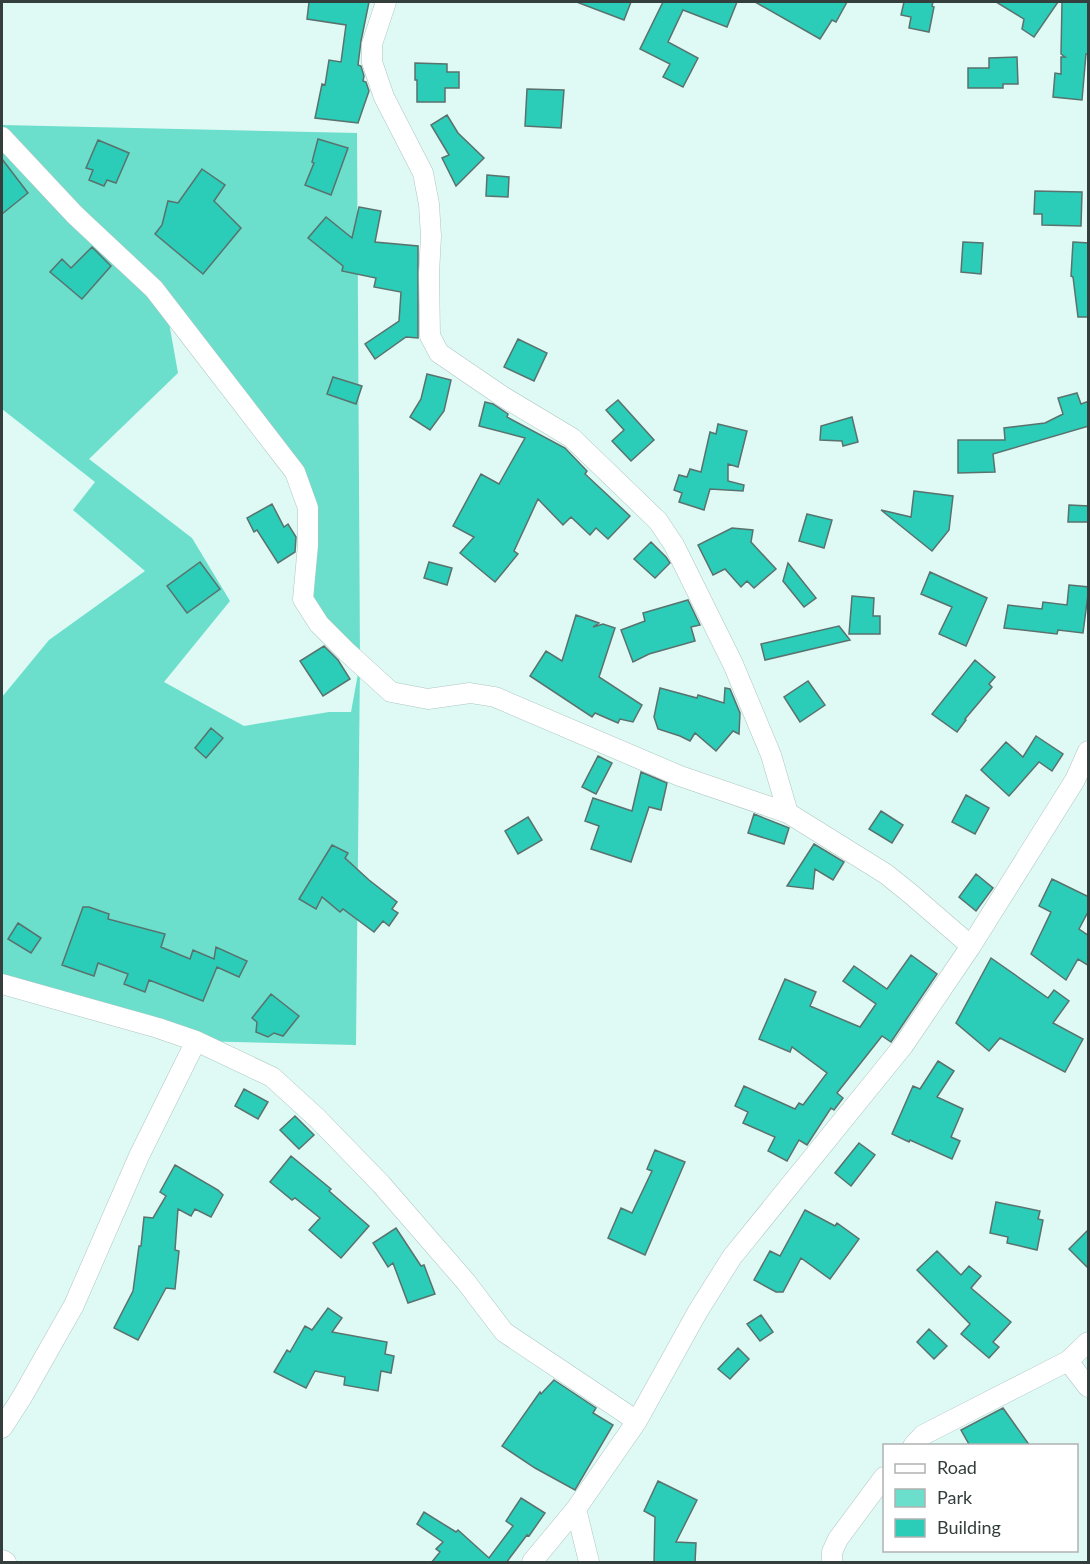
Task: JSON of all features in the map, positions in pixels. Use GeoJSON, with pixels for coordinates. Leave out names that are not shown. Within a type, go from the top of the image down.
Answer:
{"type":"FeatureCollection","features":[{"type":"Feature","properties":{"kind":"street"},"geometry":{"type":"LineString","coordinates":[[386,2],[372,44],[372,62],[384,97],[423,173],[429,204],[431,236],[430,336],[439,353],[502,396],[572,438],[658,521],[674,545],[733,664],[771,755],[788,813]]}},
{"type":"Feature","properties":{"kind":"street"},"geometry":{"type":"LineString","coordinates":[[2,136],[75,215],[154,289],[295,472],[308,508],[308,545],[303,599],[319,624],[346,652],[391,692],[428,699],[470,693],[495,697],[680,776],[788,813],[886,874],[971,946]]}},
{"type":"Feature","properties":{"kind":"street"},"geometry":{"type":"LineString","coordinates":[[532,1563],[576,1509],[637,1421],[698,1311],[732,1257],[903,1046],[1082,782],[1089,751]]}},
{"type":"Feature","properties":{"kind":"street"},"geometry":{"type":"LineString","coordinates":[[2,984],[196,1041],[272,1077],[317,1118],[381,1184],[466,1282],[504,1332],[637,1421]]}},
{"type":"Feature","properties":{"kind":"street"},"geometry":{"type":"LineString","coordinates":[[2,1428],[74,1305],[139,1156],[196,1041]]}},
{"type":"Feature","properties":{"kind":"street"},"geometry":{"type":"LineString","coordinates":[[915,1444],[923,1435],[1068,1361],[1089,1342]]}},
{"type":"Feature","properties":{"kind":"street"},"geometry":{"type":"LineString","coordinates":[[1068,1361],[1089,1387]]}},
{"type":"Feature","properties":{"kind":"street"},"geometry":{"type":"LineString","coordinates":[[832,1563],[832,1551],[838,1539],[883,1480]]}},
{"type":"Feature","properties":{"kind":"street"},"geometry":{"type":"LineString","coordinates":[[576,1509],[589,1563]]}},
{"type":"Feature","properties":{"kind":"street"},"geometry":{"type":"LineString","coordinates":[[2,1560],[6,1563]]}},
{"type":"Feature","properties":{"kind":"green space"},"geometry":{"type":"Polygon","coordinates":[[[2,125],[357,133],[360,663],[356,1045],[196,1041],[2,984],[2,697],[49,640],[145,571],[73,510],[95,482],[2,409],[2,125]],[[166,306],[178,373],[89,459],[192,538],[230,601],[164,682],[244,726],[329,712],[351,712],[360,663],[303,599],[308,545],[295,472],[166,306]]]}},
{"type":"Feature","properties":{"kind":"building"},"geometry":{"type":"Polygon","coordinates":[[[309,2],[369,2],[358,65],[361,66],[363,81],[366,82],[369,91],[358,123],[315,118],[322,84],[325,85],[329,60],[341,62],[346,25],[307,19],[309,2]]]}},
{"type":"Feature","properties":{"kind":"building"},"geometry":{"type":"Polygon","coordinates":[[[580,2],[631,2],[624,20],[580,2]]]}},
{"type":"Feature","properties":{"kind":"building"},"geometry":{"type":"Polygon","coordinates":[[[663,2],[737,2],[727,27],[683,10],[668,42],[698,58],[683,87],[663,77],[670,64],[640,49],[663,2]]]}},
{"type":"Feature","properties":{"kind":"building"},"geometry":{"type":"Polygon","coordinates":[[[755,2],[847,2],[836,22],[832,20],[820,39],[755,2]]]}},
{"type":"Feature","properties":{"kind":"building"},"geometry":{"type":"Polygon","coordinates":[[[904,2],[933,2],[929,32],[909,28],[911,17],[901,15],[904,2]]]}},
{"type":"Feature","properties":{"kind":"building"},"geometry":{"type":"Polygon","coordinates":[[[996,2],[1058,2],[1034,37],[1022,29],[1024,19],[996,2]]]}},
{"type":"Feature","properties":{"kind":"building"},"geometry":{"type":"Polygon","coordinates":[[[1062,2],[1089,2],[1089,54],[1086,54],[1082,100],[1053,97],[1055,73],[1061,74],[1061,57],[1065,57],[1061,54],[1062,2]]]}},
{"type":"Feature","properties":{"kind":"building"},"geometry":{"type":"Polygon","coordinates":[[[1017,57],[1018,84],[1003,84],[1003,88],[968,88],[968,68],[989,68],[989,58],[1017,57]]]}},
{"type":"Feature","properties":{"kind":"building"},"geometry":{"type":"Polygon","coordinates":[[[415,63],[447,64],[447,72],[459,72],[459,88],[445,88],[445,102],[417,102],[415,63]]]}},
{"type":"Feature","properties":{"kind":"building"},"geometry":{"type":"Polygon","coordinates":[[[527,89],[564,90],[561,128],[525,126],[527,89]]]}},
{"type":"Feature","properties":{"kind":"building"},"geometry":{"type":"Polygon","coordinates":[[[447,115],[458,133],[484,158],[456,186],[442,158],[449,155],[431,125],[447,115]]]}},
{"type":"Feature","properties":{"kind":"building"},"geometry":{"type":"Polygon","coordinates":[[[318,139],[348,148],[331,195],[305,185],[314,163],[312,162],[318,139]]]}},
{"type":"Feature","properties":{"kind":"building"},"geometry":{"type":"Polygon","coordinates":[[[98,140],[129,153],[116,183],[107,180],[104,186],[89,180],[93,170],[86,168],[98,140]]]}},
{"type":"Feature","properties":{"kind":"building"},"geometry":{"type":"Polygon","coordinates":[[[2,159],[28,193],[2,214],[2,159]]]}},
{"type":"Feature","properties":{"kind":"building"},"geometry":{"type":"Polygon","coordinates":[[[202,169],[225,185],[214,201],[241,228],[203,274],[155,234],[162,225],[168,201],[178,203],[202,169]]]}},
{"type":"Feature","properties":{"kind":"building"},"geometry":{"type":"Polygon","coordinates":[[[487,175],[509,177],[508,197],[486,196],[487,175]]]}},
{"type":"Feature","properties":{"kind":"building"},"geometry":{"type":"Polygon","coordinates":[[[1035,191],[1082,192],[1081,226],[1042,225],[1042,214],[1034,214],[1035,191]]]}},
{"type":"Feature","properties":{"kind":"building"},"geometry":{"type":"Polygon","coordinates":[[[359,207],[381,211],[375,242],[418,246],[418,338],[406,337],[375,359],[365,344],[399,321],[401,292],[374,287],[376,278],[342,271],[343,266],[308,238],[326,217],[352,238],[359,207]]]}},
{"type":"Feature","properties":{"kind":"building"},"geometry":{"type":"Polygon","coordinates":[[[963,242],[983,243],[981,274],[961,272],[963,242]]]}},
{"type":"Feature","properties":{"kind":"building"},"geometry":{"type":"Polygon","coordinates":[[[1073,242],[1089,243],[1089,317],[1078,317],[1073,277],[1071,276],[1073,242]]]}},
{"type":"Feature","properties":{"kind":"building"},"geometry":{"type":"Polygon","coordinates":[[[92,247],[111,266],[82,299],[50,272],[62,259],[71,268],[92,247]]]}},
{"type":"Feature","properties":{"kind":"building"},"geometry":{"type":"Polygon","coordinates":[[[518,339],[547,353],[534,381],[504,367],[518,339]]]}},
{"type":"Feature","properties":{"kind":"building"},"geometry":{"type":"Polygon","coordinates":[[[427,374],[451,380],[444,411],[430,430],[410,417],[421,399],[427,374]]]}},
{"type":"Feature","properties":{"kind":"building"},"geometry":{"type":"Polygon","coordinates":[[[333,377],[362,386],[356,404],[327,394],[333,377]]]}},
{"type":"Feature","properties":{"kind":"building"},"geometry":{"type":"Polygon","coordinates":[[[1077,393],[1081,404],[1089,401],[1089,426],[993,454],[995,472],[958,473],[958,440],[1005,440],[1004,428],[1045,423],[1063,414],[1058,398],[1077,393]]]}},
{"type":"Feature","properties":{"kind":"building"},"geometry":{"type":"Polygon","coordinates":[[[618,400],[654,440],[631,461],[612,441],[624,430],[606,410],[618,400]]]}},
{"type":"Feature","properties":{"kind":"building"},"geometry":{"type":"Polygon","coordinates":[[[485,402],[493,404],[508,414],[507,417],[565,448],[587,471],[585,474],[630,516],[608,539],[596,528],[590,535],[571,517],[563,525],[538,499],[514,551],[518,554],[495,582],[460,553],[474,537],[453,526],[481,474],[499,484],[525,438],[479,426],[485,402]]]}},
{"type":"Feature","properties":{"kind":"building"},"geometry":{"type":"Polygon","coordinates":[[[852,417],[858,442],[843,446],[842,441],[820,440],[821,426],[852,417]]]}},
{"type":"Feature","properties":{"kind":"building"},"geometry":{"type":"Polygon","coordinates":[[[718,424],[747,431],[738,467],[728,464],[728,481],[744,485],[743,491],[710,489],[704,510],[679,502],[682,493],[674,490],[679,475],[687,477],[690,469],[701,472],[710,432],[716,434],[718,424]]]}},
{"type":"Feature","properties":{"kind":"building"},"geometry":{"type":"Polygon","coordinates":[[[914,491],[953,496],[949,530],[932,551],[881,510],[911,517],[914,491]]]}},
{"type":"Feature","properties":{"kind":"building"},"geometry":{"type":"Polygon","coordinates":[[[272,504],[284,527],[288,524],[296,537],[295,552],[278,563],[257,530],[254,532],[247,518],[272,504]]]}},
{"type":"Feature","properties":{"kind":"building"},"geometry":{"type":"Polygon","coordinates":[[[1069,505],[1089,506],[1089,522],[1068,522],[1069,505]]]}},
{"type":"Feature","properties":{"kind":"building"},"geometry":{"type":"Polygon","coordinates":[[[807,514],[832,520],[824,548],[799,541],[807,514]]]}},
{"type":"Feature","properties":{"kind":"building"},"geometry":{"type":"Polygon","coordinates":[[[732,528],[753,530],[751,542],[776,569],[754,588],[747,581],[741,587],[725,569],[713,575],[698,545],[732,528]]]}},
{"type":"Feature","properties":{"kind":"building"},"geometry":{"type":"Polygon","coordinates":[[[651,542],[670,563],[655,578],[634,559],[651,542]]]}},
{"type":"Feature","properties":{"kind":"building"},"geometry":{"type":"Polygon","coordinates":[[[200,562],[220,589],[187,613],[167,586],[200,562]]]}},
{"type":"Feature","properties":{"kind":"building"},"geometry":{"type":"Polygon","coordinates":[[[429,562],[452,568],[447,585],[424,578],[429,562]]]}},
{"type":"Feature","properties":{"kind":"building"},"geometry":{"type":"Polygon","coordinates":[[[788,563],[816,598],[804,607],[783,581],[788,563]]]}},
{"type":"Feature","properties":{"kind":"building"},"geometry":{"type":"Polygon","coordinates":[[[930,572],[987,598],[966,646],[939,634],[952,607],[921,594],[930,572]]]}},
{"type":"Feature","properties":{"kind":"building"},"geometry":{"type":"Polygon","coordinates":[[[1069,585],[1089,587],[1083,633],[1058,630],[1057,634],[1004,628],[1008,605],[1042,609],[1043,602],[1067,605],[1069,585]]]}},
{"type":"Feature","properties":{"kind":"building"},"geometry":{"type":"Polygon","coordinates":[[[852,596],[874,598],[873,616],[880,616],[880,634],[849,634],[852,596]]]}},
{"type":"Feature","properties":{"kind":"building"},"geometry":{"type":"Polygon","coordinates":[[[688,600],[700,625],[691,627],[695,641],[649,654],[633,662],[621,630],[645,621],[643,613],[688,600]]]}},
{"type":"Feature","properties":{"kind":"building"},"geometry":{"type":"Polygon","coordinates":[[[576,615],[599,623],[593,627],[603,624],[615,628],[599,677],[642,705],[633,722],[620,719],[618,723],[595,713],[592,717],[530,676],[546,651],[562,661],[576,615]]]}},
{"type":"Feature","properties":{"kind":"building"},"geometry":{"type":"Polygon","coordinates":[[[839,626],[850,640],[765,660],[761,644],[839,626]]]}},
{"type":"Feature","properties":{"kind":"building"},"geometry":{"type":"Polygon","coordinates":[[[324,646],[338,660],[350,679],[323,696],[300,661],[324,646]]]}},
{"type":"Feature","properties":{"kind":"building"},"geometry":{"type":"Polygon","coordinates":[[[975,660],[995,677],[989,684],[992,687],[957,732],[932,714],[975,660]]]}},
{"type":"Feature","properties":{"kind":"building"},"geometry":{"type":"Polygon","coordinates":[[[808,681],[825,705],[800,722],[784,697],[808,681]]]}},
{"type":"Feature","properties":{"kind":"building"},"geometry":{"type":"Polygon","coordinates":[[[660,688],[697,698],[698,695],[724,703],[725,688],[730,689],[740,713],[739,734],[733,731],[716,751],[695,733],[690,741],[658,729],[654,717],[660,688]]]}},
{"type":"Feature","properties":{"kind":"building"},"geometry":{"type":"Polygon","coordinates":[[[211,728],[223,738],[206,758],[195,748],[211,728]]]}},
{"type":"Feature","properties":{"kind":"building"},"geometry":{"type":"Polygon","coordinates":[[[1036,736],[1063,754],[1052,771],[1039,762],[1009,796],[981,770],[1006,742],[1023,757],[1036,736]]]}},
{"type":"Feature","properties":{"kind":"building"},"geometry":{"type":"Polygon","coordinates":[[[598,756],[612,763],[596,794],[582,787],[598,756]]]}},
{"type":"Feature","properties":{"kind":"building"},"geometry":{"type":"Polygon","coordinates":[[[641,772],[667,783],[661,810],[649,807],[631,862],[591,849],[599,826],[585,821],[593,798],[632,811],[641,772]]]}},
{"type":"Feature","properties":{"kind":"building"},"geometry":{"type":"Polygon","coordinates":[[[966,795],[989,808],[975,834],[952,822],[966,795]]]}},
{"type":"Feature","properties":{"kind":"building"},"geometry":{"type":"Polygon","coordinates":[[[881,811],[903,825],[892,843],[869,829],[881,811]]]}},
{"type":"Feature","properties":{"kind":"building"},"geometry":{"type":"Polygon","coordinates":[[[754,814],[789,828],[784,844],[748,833],[754,814]]]}},
{"type":"Feature","properties":{"kind":"building"},"geometry":{"type":"Polygon","coordinates":[[[528,817],[542,840],[518,854],[505,831],[528,817]]]}},
{"type":"Feature","properties":{"kind":"building"},"geometry":{"type":"Polygon","coordinates":[[[814,844],[844,862],[833,880],[815,869],[813,889],[787,886],[814,844]]]}},
{"type":"Feature","properties":{"kind":"building"},"geometry":{"type":"Polygon","coordinates":[[[332,845],[348,853],[345,858],[397,902],[392,909],[398,913],[389,926],[383,921],[374,932],[343,909],[340,912],[322,897],[316,909],[299,899],[332,845]]]}},
{"type":"Feature","properties":{"kind":"building"},"geometry":{"type":"Polygon","coordinates":[[[976,874],[993,888],[976,911],[959,897],[976,874]]]}},
{"type":"Feature","properties":{"kind":"building"},"geometry":{"type":"Polygon","coordinates":[[[1052,879],[1089,897],[1089,910],[1079,929],[1089,936],[1089,966],[1078,959],[1066,980],[1031,954],[1051,912],[1039,906],[1052,879]]]}},
{"type":"Feature","properties":{"kind":"building"},"geometry":{"type":"Polygon","coordinates":[[[83,907],[109,914],[108,919],[165,934],[161,947],[190,959],[193,950],[214,959],[216,947],[247,961],[239,977],[217,967],[203,1001],[149,980],[145,992],[124,984],[128,974],[98,963],[94,976],[62,965],[83,907]]]}},
{"type":"Feature","properties":{"kind":"building"},"geometry":{"type":"Polygon","coordinates":[[[18,923],[41,938],[31,953],[8,939],[18,923]]]}},
{"type":"Feature","properties":{"kind":"building"},"geometry":{"type":"Polygon","coordinates":[[[911,955],[937,974],[891,1042],[882,1036],[837,1093],[843,1098],[834,1110],[831,1108],[807,1145],[799,1140],[787,1161],[768,1151],[775,1137],[743,1123],[748,1112],[735,1106],[744,1086],[795,1109],[799,1103],[803,1105],[827,1073],[792,1047],[790,1052],[759,1039],[785,979],[816,992],[810,1006],[860,1027],[876,1004],[843,981],[854,966],[887,989],[911,955]]]}},
{"type":"Feature","properties":{"kind":"building"},"geometry":{"type":"Polygon","coordinates":[[[991,958],[1048,998],[1054,990],[1069,1001],[1053,1023],[1083,1039],[1065,1072],[1000,1038],[989,1051],[956,1023],[991,958]]]}},
{"type":"Feature","properties":{"kind":"building"},"geometry":{"type":"Polygon","coordinates":[[[271,994],[299,1016],[283,1036],[274,1033],[268,1037],[256,1032],[257,1022],[252,1018],[271,994]]]}},
{"type":"Feature","properties":{"kind":"building"},"geometry":{"type":"Polygon","coordinates":[[[938,1061],[954,1071],[937,1097],[963,1109],[951,1137],[960,1141],[952,1159],[892,1134],[913,1086],[920,1089],[938,1061]]]}},
{"type":"Feature","properties":{"kind":"building"},"geometry":{"type":"Polygon","coordinates":[[[244,1089],[268,1102],[258,1119],[235,1106],[244,1089]]]}},
{"type":"Feature","properties":{"kind":"building"},"geometry":{"type":"Polygon","coordinates":[[[295,1116],[314,1135],[299,1149],[280,1130],[295,1116]]]}},
{"type":"Feature","properties":{"kind":"building"},"geometry":{"type":"Polygon","coordinates":[[[859,1143],[875,1155],[851,1186],[835,1173],[859,1143]]]}},
{"type":"Feature","properties":{"kind":"building"},"geometry":{"type":"Polygon","coordinates":[[[655,1150],[685,1162],[645,1255],[608,1238],[621,1208],[632,1213],[652,1171],[647,1169],[655,1150]]]}},
{"type":"Feature","properties":{"kind":"building"},"geometry":{"type":"Polygon","coordinates":[[[291,1156],[331,1189],[329,1191],[369,1226],[341,1258],[309,1230],[320,1218],[270,1182],[291,1156]]]}},
{"type":"Feature","properties":{"kind":"building"},"geometry":{"type":"Polygon","coordinates":[[[175,1165],[223,1195],[211,1217],[195,1209],[191,1216],[178,1209],[175,1250],[179,1251],[175,1289],[166,1288],[138,1340],[114,1328],[133,1291],[144,1217],[153,1218],[166,1196],[160,1192],[175,1165]]]}},
{"type":"Feature","properties":{"kind":"building"},"geometry":{"type":"Polygon","coordinates":[[[996,1202],[1040,1211],[1038,1219],[1043,1220],[1037,1250],[1007,1243],[1008,1237],[990,1233],[996,1202]]]}},
{"type":"Feature","properties":{"kind":"building"},"geometry":{"type":"Polygon","coordinates":[[[805,1210],[835,1226],[837,1223],[859,1239],[830,1279],[801,1258],[783,1292],[776,1292],[754,1280],[770,1251],[780,1256],[805,1210]]]}},
{"type":"Feature","properties":{"kind":"building"},"geometry":{"type":"Polygon","coordinates":[[[396,1228],[421,1266],[424,1265],[435,1294],[408,1303],[393,1263],[388,1267],[373,1243],[396,1228]]]}},
{"type":"Feature","properties":{"kind":"building"},"geometry":{"type":"Polygon","coordinates":[[[1089,1229],[1089,1269],[1069,1249],[1089,1229]]]}},
{"type":"Feature","properties":{"kind":"building"},"geometry":{"type":"Polygon","coordinates":[[[937,1251],[961,1275],[969,1266],[981,1276],[971,1288],[1011,1322],[993,1342],[999,1347],[989,1358],[961,1334],[970,1324],[917,1270],[937,1251]]]}},
{"type":"Feature","properties":{"kind":"building"},"geometry":{"type":"Polygon","coordinates":[[[328,1308],[342,1318],[332,1332],[387,1342],[385,1354],[394,1356],[391,1373],[381,1371],[378,1391],[344,1385],[345,1377],[315,1371],[306,1388],[274,1372],[287,1350],[290,1352],[305,1326],[312,1330],[328,1308]]]}},
{"type":"Feature","properties":{"kind":"building"},"geometry":{"type":"Polygon","coordinates":[[[761,1315],[773,1332],[760,1341],[747,1324],[761,1315]]]}},
{"type":"Feature","properties":{"kind":"building"},"geometry":{"type":"Polygon","coordinates":[[[929,1329],[947,1346],[934,1359],[917,1342],[929,1329]]]}},
{"type":"Feature","properties":{"kind":"building"},"geometry":{"type":"Polygon","coordinates":[[[738,1348],[749,1359],[730,1379],[718,1369],[738,1348]]]}},
{"type":"Feature","properties":{"kind":"building"},"geometry":{"type":"Polygon","coordinates":[[[554,1380],[596,1408],[593,1413],[613,1425],[575,1490],[535,1468],[502,1446],[540,1392],[541,1394],[554,1380]]]}},
{"type":"Feature","properties":{"kind":"building"},"geometry":{"type":"Polygon","coordinates":[[[1003,1408],[1029,1444],[969,1444],[961,1430],[1003,1408]]]}},
{"type":"Feature","properties":{"kind":"building"},"geometry":{"type":"Polygon","coordinates":[[[658,1481],[697,1500],[676,1542],[696,1543],[695,1563],[654,1563],[655,1517],[644,1511],[658,1481]]]}},
{"type":"Feature","properties":{"kind":"building"},"geometry":{"type":"Polygon","coordinates":[[[521,1498],[545,1513],[506,1563],[431,1563],[440,1552],[436,1549],[443,1542],[417,1524],[424,1512],[456,1532],[458,1530],[489,1558],[513,1526],[506,1521],[521,1498]]]}}]}
